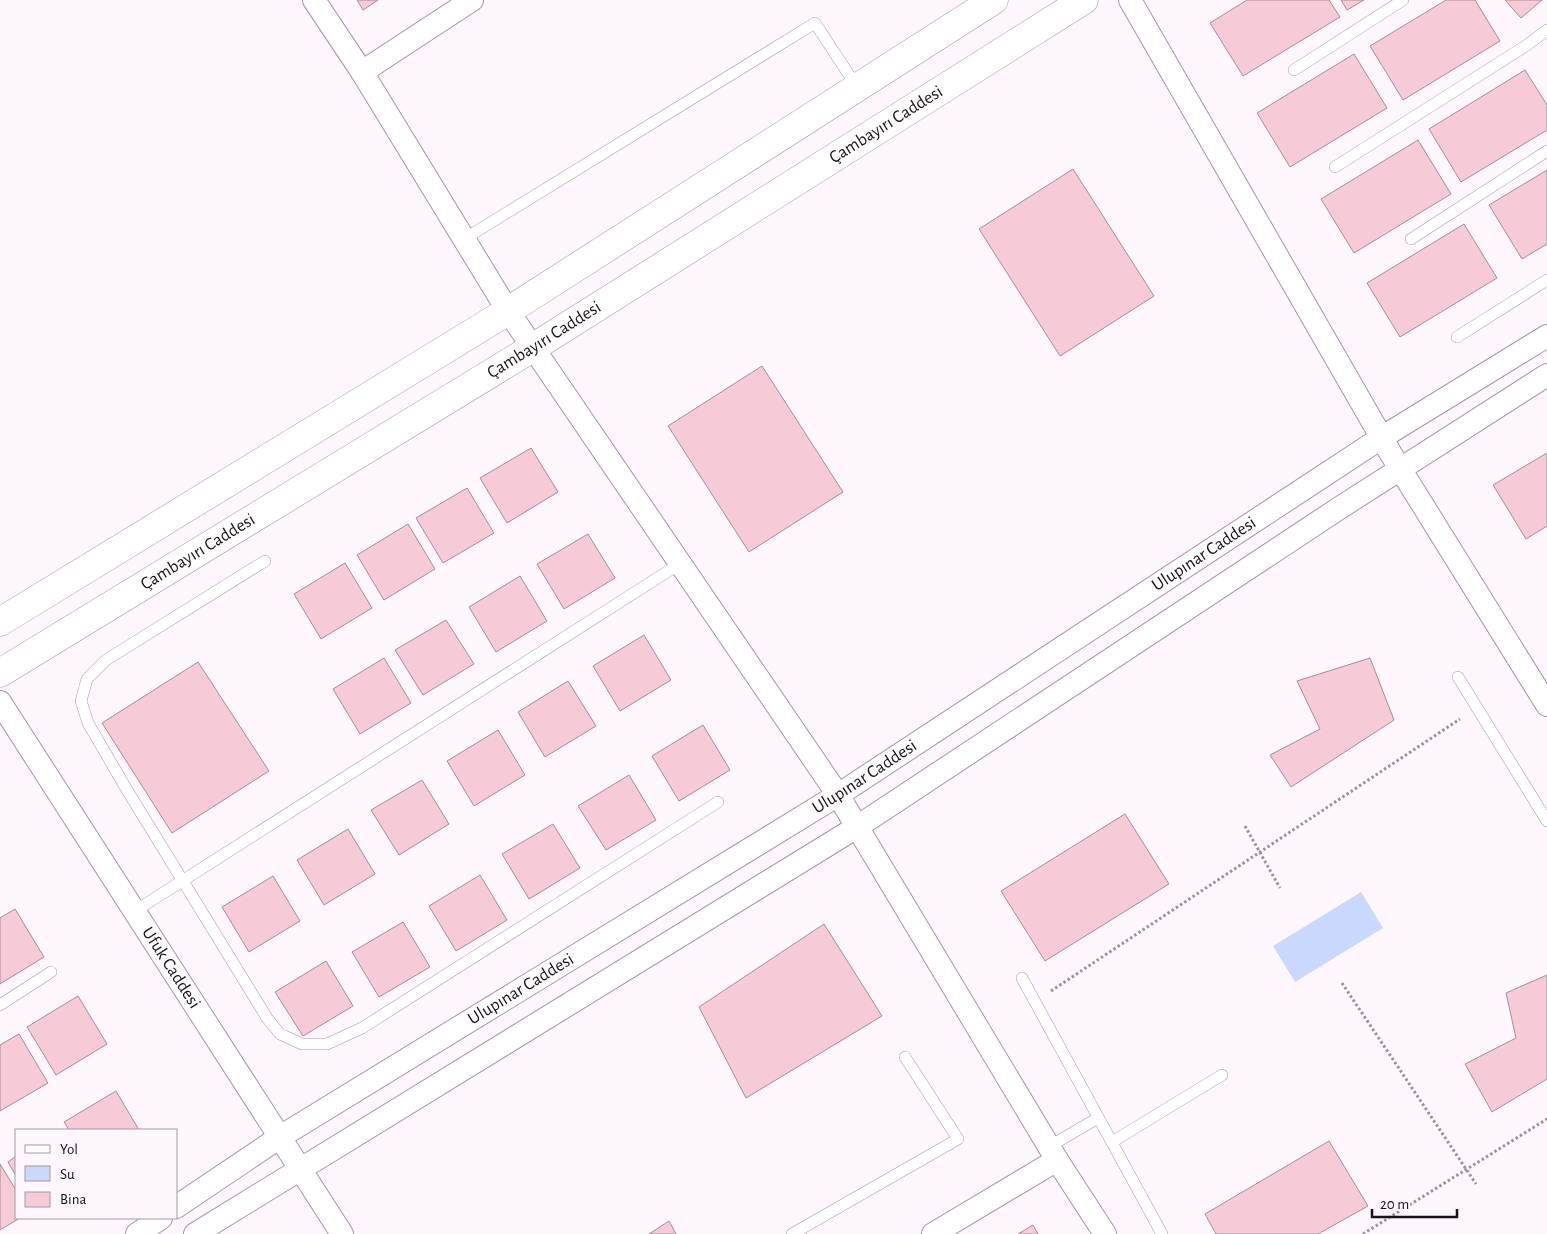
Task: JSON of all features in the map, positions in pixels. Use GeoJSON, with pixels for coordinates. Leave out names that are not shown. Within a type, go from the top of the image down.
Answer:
{"type":"FeatureCollection","features":[{"type":"Feature","properties":{"kind":"main road"},"geometry":{"type":"LineString","coordinates":[[0,622],[508,311],[994,0]]}},
{"type":"Feature","properties":{"kind":"main road","name":"Çambayırı Caddesi"},"geometry":{"type":"LineString","coordinates":[[0,673],[534,347],[1084,0]]}},
{"type":"Feature","properties":{"kind":"street"},"geometry":{"type":"LineString","coordinates":[[314,0],[362,72],[508,311],[838,795],[1053,1153],[1105,1234]]}},
{"type":"Feature","properties":{"kind":"street"},"geometry":{"type":"LineString","coordinates":[[362,72],[472,0]]}},
{"type":"Feature","properties":{"kind":"street"},"geometry":{"type":"LineString","coordinates":[[1130,0],[1381,438],[1547,706]]}},
{"type":"Feature","properties":{"kind":"street","name":"Ulupınar Caddesi"},"geometry":{"type":"LineString","coordinates":[[178,1207],[280,1137],[838,795],[1381,438],[1547,336]]}},
{"type":"Feature","properties":{"kind":"street","name":"Ulupınar Caddesi"},"geometry":{"type":"LineString","coordinates":[[195,1234],[856,827],[1338,508],[1401,470],[1547,375]]}},
{"type":"Feature","properties":{"kind":"street","name":"Ufuk Caddesi"},"geometry":{"type":"LineString","coordinates":[[0,702],[342,1234]]}},
{"type":"Feature","properties":{"kind":"street"},"geometry":{"type":"LineString","coordinates":[[933,1234],[1053,1153]]}},
{"type":"Feature","properties":{"kind":"street"},"geometry":{"type":"LineString","coordinates":[[137,1234],[160,1219]]}},
{"type":"Feature","properties":{"kind":"lane"},"geometry":{"type":"LineString","coordinates":[[1294,70],[1403,0]]}},
{"type":"Feature","properties":{"kind":"lane"},"geometry":{"type":"LineString","coordinates":[[464,239],[815,23],[857,87]]}},
{"type":"Feature","properties":{"kind":"lane"},"geometry":{"type":"LineString","coordinates":[[1335,167],[1527,45],[1547,30]]}},
{"type":"Feature","properties":{"kind":"lane"},"geometry":{"type":"LineString","coordinates":[[1411,239],[1547,151]]}},
{"type":"Feature","properties":{"kind":"lane"},"geometry":{"type":"LineString","coordinates":[[1457,337],[1547,280]]}},
{"type":"Feature","properties":{"kind":"lane"},"geometry":{"type":"LineString","coordinates":[[265,561],[106,660],[87,680],[81,701],[88,723],[126,790],[184,882],[247,988],[280,1034],[302,1044],[327,1044],[362,1028],[718,802]]}},
{"type":"Feature","properties":{"kind":"lane"},"geometry":{"type":"LineString","coordinates":[[134,911],[184,882],[681,563]]}},
{"type":"Feature","properties":{"kind":"lane"},"geometry":{"type":"LineString","coordinates":[[1458,677],[1547,821]]}},
{"type":"Feature","properties":{"kind":"lane"},"geometry":{"type":"LineString","coordinates":[[0,1005],[51,972]]}},
{"type":"Feature","properties":{"kind":"lane"},"geometry":{"type":"LineString","coordinates":[[1022,978],[1162,1234]]}},
{"type":"Feature","properties":{"kind":"lane"},"geometry":{"type":"LineString","coordinates":[[792,1234],[958,1139],[905,1057]]}},
{"type":"Feature","properties":{"kind":"lane"},"geometry":{"type":"LineString","coordinates":[[1112,1142],[1222,1075]]}},
{"type":"Feature","properties":{"kind":"lane"},"geometry":{"type":"LineString","coordinates":[[1053,1153],[1098,1118]]}},
{"type":"Feature","properties":{"kind":"path"},"geometry":{"type":"LineString","coordinates":[[1034,1002],[1477,708]]}},
{"type":"Feature","properties":{"kind":"path"},"geometry":{"type":"LineString","coordinates":[[1245,826],[1280,888]]}},
{"type":"Feature","properties":{"kind":"path"},"geometry":{"type":"LineString","coordinates":[[1342,983],[1476,1184]]}},
{"type":"Feature","properties":{"kind":"path"},"geometry":{"type":"LineString","coordinates":[[1362,1234],[1547,1120]]}},
{"type":"Feature","properties":{"kind":"water"},"geometry":{"type":"Polygon","coordinates":[[[1361,892],[1383,928],[1295,982],[1273,946],[1361,892]]]}},
{"type":"Feature","properties":{"kind":"building"},"geometry":{"type":"Polygon","coordinates":[[[357,0],[378,0],[363,10],[357,0]]]}},
{"type":"Feature","properties":{"kind":"building"},"geometry":{"type":"Polygon","coordinates":[[[1247,0],[1329,0],[1340,17],[1243,76],[1210,23],[1247,0]]]}},
{"type":"Feature","properties":{"kind":"building"},"geometry":{"type":"Polygon","coordinates":[[[1341,0],[1364,0],[1347,10],[1341,0]]]}},
{"type":"Feature","properties":{"kind":"building"},"geometry":{"type":"Polygon","coordinates":[[[1446,0],[1475,0],[1500,41],[1403,100],[1370,46],[1446,0]]]}},
{"type":"Feature","properties":{"kind":"building"},"geometry":{"type":"Polygon","coordinates":[[[1505,0],[1542,0],[1521,18],[1505,0]]]}},
{"type":"Feature","properties":{"kind":"building"},"geometry":{"type":"Polygon","coordinates":[[[1354,54],[1387,108],[1290,167],[1257,113],[1354,54]]]}},
{"type":"Feature","properties":{"kind":"building"},"geometry":{"type":"Polygon","coordinates":[[[1525,70],[1547,105],[1547,130],[1461,182],[1429,129],[1525,70]]]}},
{"type":"Feature","properties":{"kind":"building"},"geometry":{"type":"Polygon","coordinates":[[[1418,140],[1451,194],[1354,253],[1321,199],[1418,140]]]}},
{"type":"Feature","properties":{"kind":"building"},"geometry":{"type":"Polygon","coordinates":[[[1073,169],[1154,296],[1060,356],[979,229],[1073,169]]]}},
{"type":"Feature","properties":{"kind":"building"},"geometry":{"type":"Polygon","coordinates":[[[1547,170],[1547,244],[1522,259],[1489,205],[1547,170]]]}},
{"type":"Feature","properties":{"kind":"building"},"geometry":{"type":"Polygon","coordinates":[[[1464,224],[1497,278],[1400,337],[1367,283],[1464,224]]]}},
{"type":"Feature","properties":{"kind":"building"},"geometry":{"type":"Polygon","coordinates":[[[762,366],[843,492],[749,552],[668,426],[762,366]]]}},
{"type":"Feature","properties":{"kind":"building"},"geometry":{"type":"Polygon","coordinates":[[[531,448],[558,492],[507,523],[480,478],[531,448]]]}},
{"type":"Feature","properties":{"kind":"building"},"geometry":{"type":"Polygon","coordinates":[[[1547,453],[1547,526],[1526,539],[1493,485],[1547,453]]]}},
{"type":"Feature","properties":{"kind":"building"},"geometry":{"type":"Polygon","coordinates":[[[467,488],[494,533],[443,563],[416,518],[467,488]]]}},
{"type":"Feature","properties":{"kind":"building"},"geometry":{"type":"Polygon","coordinates":[[[408,524],[435,569],[384,600],[357,555],[408,524]]]}},
{"type":"Feature","properties":{"kind":"building"},"geometry":{"type":"Polygon","coordinates":[[[588,534],[615,578],[564,609],[537,564],[588,534]]]}},
{"type":"Feature","properties":{"kind":"building"},"geometry":{"type":"Polygon","coordinates":[[[345,563],[372,608],[321,639],[294,594],[345,563]]]}},
{"type":"Feature","properties":{"kind":"building"},"geometry":{"type":"Polygon","coordinates":[[[520,576],[547,621],[496,652],[469,607],[520,576]]]}},
{"type":"Feature","properties":{"kind":"building"},"geometry":{"type":"Polygon","coordinates":[[[446,620],[474,664],[423,695],[395,650],[446,620]]]}},
{"type":"Feature","properties":{"kind":"building"},"geometry":{"type":"Polygon","coordinates":[[[644,635],[671,680],[620,711],[593,666],[644,635]]]}},
{"type":"Feature","properties":{"kind":"building"},"geometry":{"type":"Polygon","coordinates":[[[384,658],[411,703],[360,734],[333,689],[384,658]]]}},
{"type":"Feature","properties":{"kind":"building"},"geometry":{"type":"Polygon","coordinates":[[[1370,658],[1394,720],[1291,787],[1270,755],[1320,729],[1297,681],[1370,658]]]}},
{"type":"Feature","properties":{"kind":"building"},"geometry":{"type":"Polygon","coordinates":[[[198,662],[269,771],[172,833],[102,723],[198,662]]]}},
{"type":"Feature","properties":{"kind":"building"},"geometry":{"type":"Polygon","coordinates":[[[568,681],[596,726],[545,757],[518,712],[568,681]]]}},
{"type":"Feature","properties":{"kind":"building"},"geometry":{"type":"Polygon","coordinates":[[[703,725],[730,770],[679,801],[652,756],[703,725]]]}},
{"type":"Feature","properties":{"kind":"building"},"geometry":{"type":"Polygon","coordinates":[[[498,730],[525,775],[474,806],[447,761],[498,730]]]}},
{"type":"Feature","properties":{"kind":"building"},"geometry":{"type":"Polygon","coordinates":[[[629,775],[656,820],[606,850],[578,806],[629,775]]]}},
{"type":"Feature","properties":{"kind":"building"},"geometry":{"type":"Polygon","coordinates":[[[422,780],[449,824],[399,855],[371,810],[422,780]]]}},
{"type":"Feature","properties":{"kind":"building"},"geometry":{"type":"Polygon","coordinates":[[[1125,814],[1169,884],[1045,961],[1001,891],[1125,814]]]}},
{"type":"Feature","properties":{"kind":"building"},"geometry":{"type":"Polygon","coordinates":[[[553,824],[580,868],[529,899],[502,854],[553,824]]]}},
{"type":"Feature","properties":{"kind":"building"},"geometry":{"type":"Polygon","coordinates":[[[348,829],[375,874],[324,905],[297,860],[348,829]]]}},
{"type":"Feature","properties":{"kind":"building"},"geometry":{"type":"Polygon","coordinates":[[[480,875],[507,920],[456,951],[429,906],[480,875]]]}},
{"type":"Feature","properties":{"kind":"building"},"geometry":{"type":"Polygon","coordinates":[[[273,876],[300,921],[249,952],[222,907],[273,876]]]}},
{"type":"Feature","properties":{"kind":"building"},"geometry":{"type":"Polygon","coordinates":[[[15,909],[44,957],[0,984],[0,918],[15,909]]]}},
{"type":"Feature","properties":{"kind":"building"},"geometry":{"type":"Polygon","coordinates":[[[403,922],[430,967],[379,997],[352,952],[403,922]]]}},
{"type":"Feature","properties":{"kind":"building"},"geometry":{"type":"Polygon","coordinates":[[[824,924],[882,1016],[746,1098],[699,1007],[824,924]]]}},
{"type":"Feature","properties":{"kind":"building"},"geometry":{"type":"Polygon","coordinates":[[[326,961],[353,1006],[303,1036],[275,992],[326,961]]]}},
{"type":"Feature","properties":{"kind":"building"},"geometry":{"type":"Polygon","coordinates":[[[1547,975],[1547,1079],[1492,1112],[1465,1064],[1516,1038],[1506,993],[1547,975]]]}},
{"type":"Feature","properties":{"kind":"building"},"geometry":{"type":"Polygon","coordinates":[[[78,996],[107,1044],[56,1075],[27,1027],[78,996]]]}},
{"type":"Feature","properties":{"kind":"building"},"geometry":{"type":"Polygon","coordinates":[[[19,1034],[48,1083],[0,1111],[0,1045],[19,1034]]]}},
{"type":"Feature","properties":{"kind":"building"},"geometry":{"type":"Polygon","coordinates":[[[116,1091],[138,1129],[68,1129],[64,1122],[116,1091]]]}},
{"type":"Feature","properties":{"kind":"building"},"geometry":{"type":"Polygon","coordinates":[[[1329,1141],[1368,1206],[1318,1234],[1216,1234],[1205,1214],[1329,1141]]]}},
{"type":"Feature","properties":{"kind":"building"},"geometry":{"type":"Polygon","coordinates":[[[15,1157],[15,1174],[8,1162],[15,1157]]]}},
{"type":"Feature","properties":{"kind":"building"},"geometry":{"type":"Polygon","coordinates":[[[0,1164],[15,1188],[15,1219],[18,1219],[0,1230],[0,1164]]]}},
{"type":"Feature","properties":{"kind":"building"},"geometry":{"type":"Polygon","coordinates":[[[669,1221],[676,1234],[649,1234],[669,1221]]]}},
{"type":"Feature","properties":{"kind":"building"},"geometry":{"type":"Polygon","coordinates":[[[1033,1225],[1038,1234],[1018,1234],[1033,1225]]]}}]}
